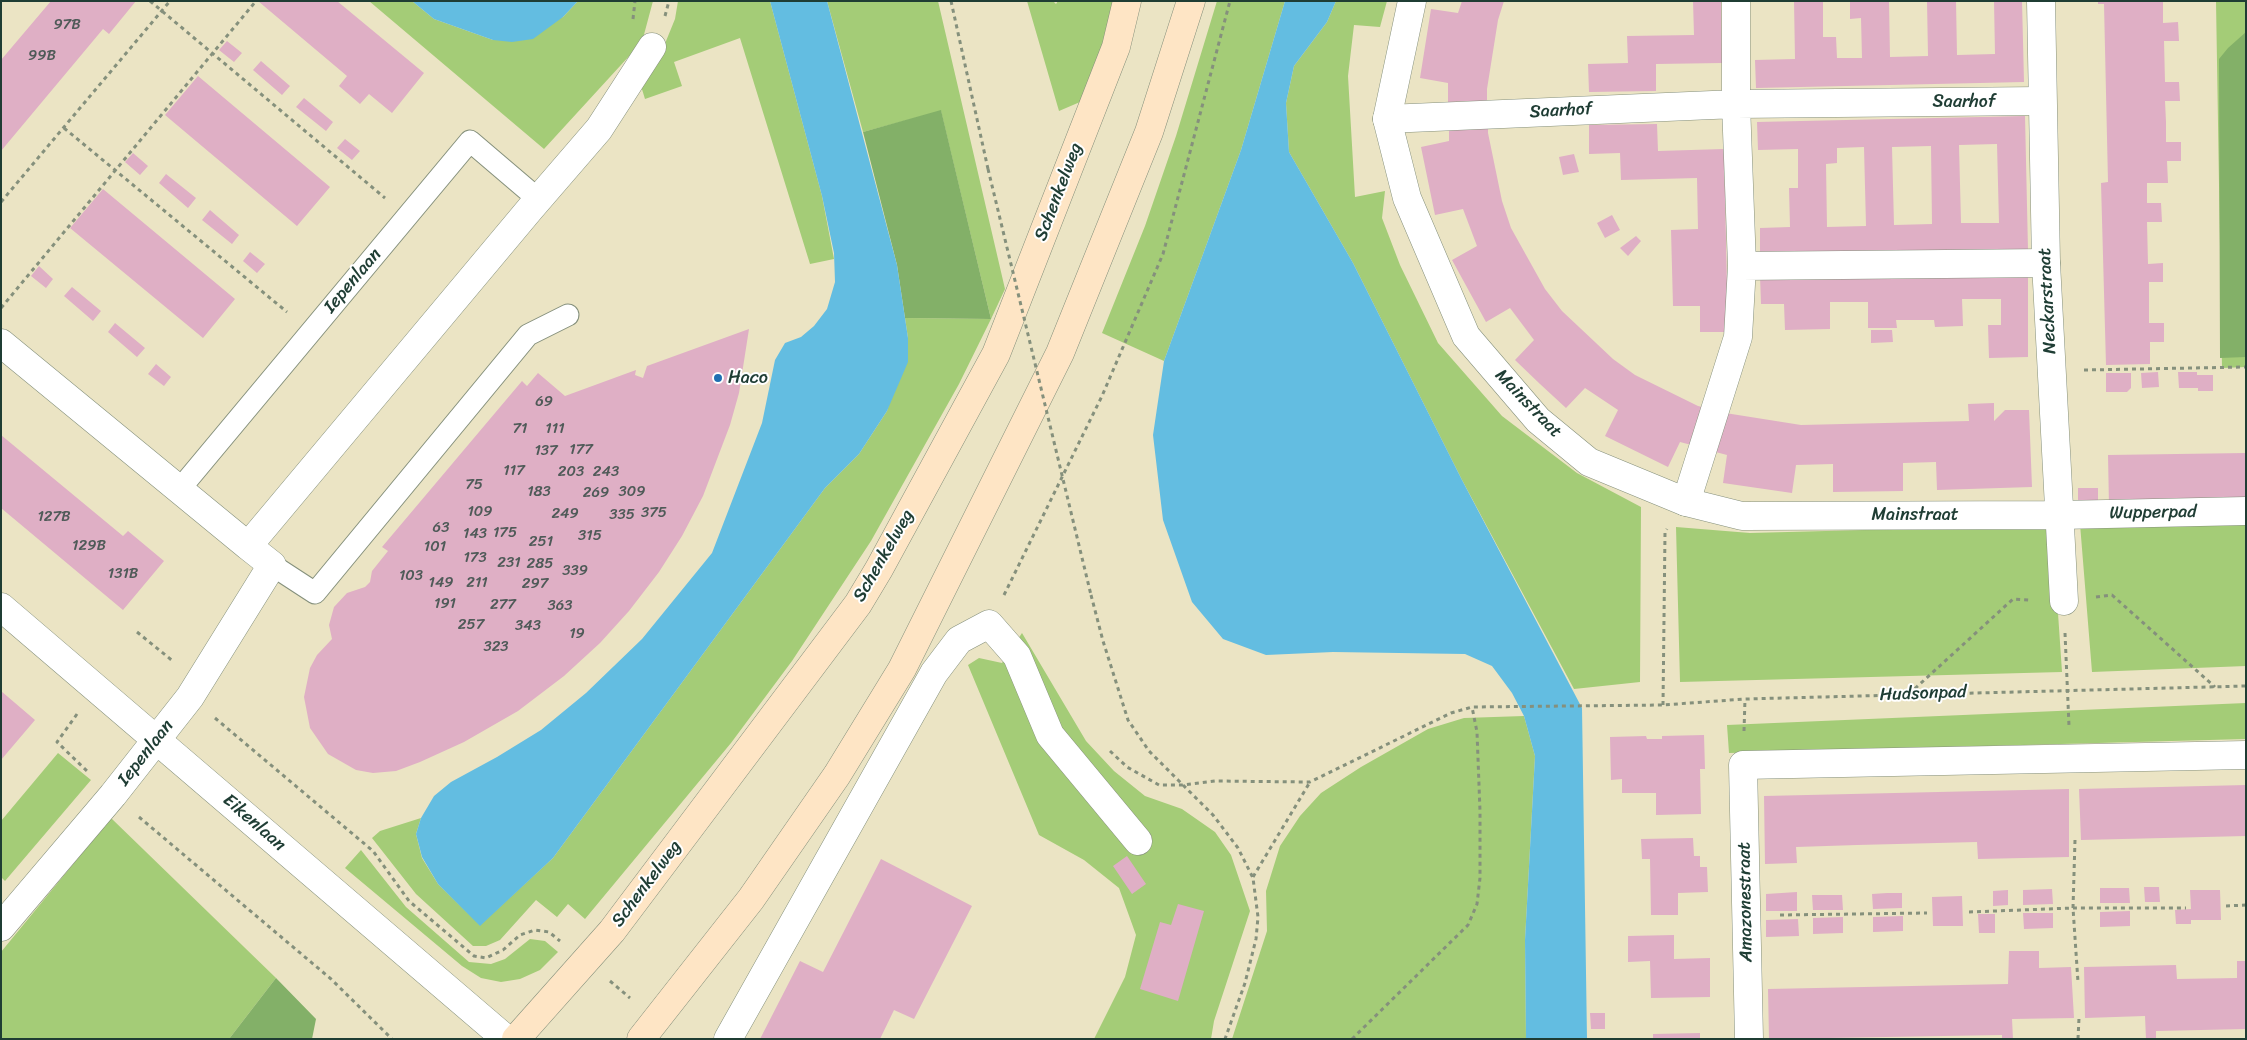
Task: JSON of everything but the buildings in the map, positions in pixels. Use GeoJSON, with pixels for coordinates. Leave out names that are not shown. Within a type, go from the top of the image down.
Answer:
{"type":"FeatureCollection","features":[{"type":"Feature","properties":{"kind":"main road","name":"Schenkelweg"},"geometry":{"type":"LineString","coordinates":[[516,1039],[612,931],[858,604],[996,354],[1116,47],[1127,1]]}},
{"type":"Feature","properties":{"kind":"main road"},"geometry":{"type":"LineString","coordinates":[[641,1039],[751,899],[837,775],[902,669],[1060,353],[1149,132],[1191,1]]}},
{"type":"Feature","properties":{"kind":"street","name":"Mainstraat"},"geometry":{"type":"LineString","coordinates":[[1412,1],[1386,119],[1407,198],[1466,336],[1538,420],[1588,462],[1686,502],[1742,516],[2060,515]]}},
{"type":"Feature","properties":{"kind":"street"},"geometry":{"type":"LineString","coordinates":[[1686,502],[1738,337],[1742,266],[1736,104],[1736,1]]}},
{"type":"Feature","properties":{"kind":"street","name":"Neckarstraat"},"geometry":{"type":"LineString","coordinates":[[2040,1],[2046,263],[2064,600]]}},
{"type":"Feature","properties":{"kind":"street"},"geometry":{"type":"LineString","coordinates":[[248,546],[538,199],[599,129],[652,47]]}},
{"type":"Feature","properties":{"kind":"street","name":"Saarhof"},"geometry":{"type":"LineString","coordinates":[[1386,119],[1736,104],[2041,101]]}},
{"type":"Feature","properties":{"kind":"street"},"geometry":{"type":"LineString","coordinates":[[1742,266],[2046,263]]}},
{"type":"Feature","properties":{"kind":"street"},"geometry":{"type":"LineString","coordinates":[[1,343],[272,565]]}},
{"type":"Feature","properties":{"kind":"street","name":"Wupperpad"},"geometry":{"type":"LineString","coordinates":[[2060,515],[2246,511]]}},
{"type":"Feature","properties":{"kind":"street","name":"Iepenlaan"},"geometry":{"type":"LineString","coordinates":[[1,927],[158,740],[190,697],[272,565]]}},
{"type":"Feature","properties":{"kind":"street","name":"Eikenlaan"},"geometry":{"type":"LineString","coordinates":[[1,607],[506,1039]]}},
{"type":"Feature","properties":{"kind":"street"},"geometry":{"type":"LineString","coordinates":[[728,1039],[934,673],[958,640],[989,624],[1017,656],[1050,735],[1138,841]]}},
{"type":"Feature","properties":{"kind":"street"},"geometry":{"type":"LineString","coordinates":[[2071,758],[2246,755]]}},
{"type":"Feature","properties":{"kind":"street","name":"Amazonestraat"},"geometry":{"type":"LineString","coordinates":[[1748,1039],[1748,916],[1743,765],[2071,758]]}},
{"type":"Feature","properties":{"kind":"lane","name":"Iepenlaan"},"geometry":{"type":"LineString","coordinates":[[179,490],[470,141],[538,199]]}},
{"type":"Feature","properties":{"kind":"lane"},"geometry":{"type":"LineString","coordinates":[[272,565],[315,593],[528,334],[568,315]]}},
{"type":"Feature","properties":{"kind":"path"},"geometry":{"type":"LineString","coordinates":[[150,1],[407,216]]}},
{"type":"Feature","properties":{"kind":"path"},"geometry":{"type":"LineString","coordinates":[[1,202],[170,1]]}},
{"type":"Feature","properties":{"kind":"path"},"geometry":{"type":"LineString","coordinates":[[1,308],[256,1]]}},
{"type":"Feature","properties":{"kind":"path"},"geometry":{"type":"LineString","coordinates":[[951,1],[988,169],[1091,595],[1103,641],[1128,720],[1150,751],[1213,815],[1238,848],[1253,878],[1258,916],[1256,940],[1245,983],[1225,1039]]}},
{"type":"Feature","properties":{"kind":"path"},"geometry":{"type":"LineString","coordinates":[[989,624],[1102,396],[1163,254],[1230,1]]}},
{"type":"Feature","properties":{"kind":"path"},"geometry":{"type":"LineString","coordinates":[[64,128],[311,332]]}},
{"type":"Feature","properties":{"kind":"path"},"geometry":{"type":"LineString","coordinates":[[2051,371],[2246,367]]}},
{"type":"Feature","properties":{"kind":"path"},"geometry":{"type":"LineString","coordinates":[[1663,705],[1666,532],[1686,502]]}},
{"type":"Feature","properties":{"kind":"path"},"geometry":{"type":"LineString","coordinates":[[2064,600],[2071,758]]}},
{"type":"Feature","properties":{"kind":"path","name":"Hudsonpad"},"geometry":{"type":"LineString","coordinates":[[1310,782],[1451,713],[1472,707],[1663,705],[1745,699],[2246,686]]}},
{"type":"Feature","properties":{"kind":"path"},"geometry":{"type":"LineString","coordinates":[[96,688],[57,742],[113,795],[331,979],[392,1039]]}},
{"type":"Feature","properties":{"kind":"path"},"geometry":{"type":"LineString","coordinates":[[190,697],[373,851],[409,901],[474,956],[486,958]]}},
{"type":"Feature","properties":{"kind":"path"},"geometry":{"type":"LineString","coordinates":[[1352,1039],[1468,925],[1477,904],[1480,878],[1480,811],[1477,732],[1472,707]]}},
{"type":"Feature","properties":{"kind":"path"},"geometry":{"type":"LineString","coordinates":[[1106,748],[1127,767],[1159,784],[1182,785],[1215,781],[1310,782]]}},
{"type":"Feature","properties":{"kind":"path"},"geometry":{"type":"LineString","coordinates":[[1253,878],[1310,782]]}},
{"type":"Feature","properties":{"kind":"path"},"geometry":{"type":"LineString","coordinates":[[2075,840],[2073,908],[2078,982]]}},
{"type":"Feature","properties":{"kind":"path"},"geometry":{"type":"LineString","coordinates":[[2226,906],[2246,905]]}},
{"type":"Feature","properties":{"kind":"path"},"geometry":{"type":"LineString","coordinates":[[1969,912],[2073,908],[2186,908]]}},
{"type":"Feature","properties":{"kind":"path"},"geometry":{"type":"LineString","coordinates":[[1748,916],[1927,913]]}},
{"type":"Feature","properties":{"kind":"path"},"geometry":{"type":"LineString","coordinates":[[2078,1039],[2079,1018]]}},
{"type":"Feature","properties":{"kind":"green space"},"geometry":{"type":"Polygon","coordinates":[[[369,1],[412,1],[434,19],[493,40],[563,17],[578,1],[653,1],[642,42],[544,149],[369,1]]]}},
{"type":"Feature","properties":{"kind":"green space"},"geometry":{"type":"Polygon","coordinates":[[[678,1],[770,1],[822,196],[834,259],[810,264],[740,38],[674,62],[682,86],[645,99],[641,86],[664,46],[675,19],[678,1]]]}},
{"type":"Feature","properties":{"kind":"green space"},"geometry":{"type":"Polygon","coordinates":[[[827,1],[938,1],[1005,289],[991,319],[941,111],[863,132],[827,1]]]}},
{"type":"Feature","properties":{"kind":"green space"},"geometry":{"type":"Polygon","coordinates":[[[1027,1],[1053,1],[1056,4],[1058,1],[1117,1],[1111,25],[1080,102],[1059,111],[1027,1]]]}},
{"type":"Feature","properties":{"kind":"green space"},"geometry":{"type":"Polygon","coordinates":[[[1217,1],[1285,1],[1241,150],[1164,361],[1102,333],[1145,226],[1176,136],[1217,1]]]}},
{"type":"Feature","properties":{"kind":"green space"},"geometry":{"type":"Polygon","coordinates":[[[1336,1],[1387,1],[1380,27],[1354,25],[1348,76],[1355,197],[1385,191],[1382,218],[1400,265],[1438,343],[1502,416],[1577,473],[1641,507],[1640,682],[1574,689],[1462,480],[1353,263],[1289,152],[1286,103],[1294,66],[1327,22],[1336,1]]]}},
{"type":"Feature","properties":{"kind":"green space"},"geometry":{"type":"Polygon","coordinates":[[[2216,1],[2246,1],[2246,367],[2222,368],[2216,1]]]}},
{"type":"Feature","properties":{"kind":"green space"},"geometry":{"type":"Polygon","coordinates":[[[2246,32],[2246,357],[2220,358],[2219,59],[2246,32]]]}},
{"type":"Feature","properties":{"kind":"green space"},"geometry":{"type":"Polygon","coordinates":[[[941,110],[991,319],[905,318],[897,265],[863,132],[941,110]]]}},
{"type":"Feature","properties":{"kind":"green space"},"geometry":{"type":"Polygon","coordinates":[[[905,318],[991,319],[959,384],[871,541],[792,661],[731,743],[585,919],[568,904],[557,917],[536,900],[500,940],[486,946],[473,946],[416,894],[372,838],[380,831],[421,818],[416,834],[422,858],[438,884],[480,925],[553,858],[825,488],[859,454],[887,411],[908,338],[905,318]]]}},
{"type":"Feature","properties":{"kind":"green space"},"geometry":{"type":"Polygon","coordinates":[[[2246,522],[2246,666],[2092,672],[2080,524],[2246,522]]]}},
{"type":"Feature","properties":{"kind":"green space"},"geometry":{"type":"Polygon","coordinates":[[[2052,525],[2062,672],[1680,682],[1676,527],[1750,533],[2052,525]]]}},
{"type":"Feature","properties":{"kind":"green space"},"geometry":{"type":"Polygon","coordinates":[[[1022,633],[1086,741],[1114,771],[1145,796],[1182,809],[1215,832],[1231,855],[1250,911],[1214,1021],[1211,1039],[1094,1039],[1125,977],[1136,935],[1119,888],[1084,860],[1039,835],[968,665],[979,658],[1002,663],[1022,633]]]}},
{"type":"Feature","properties":{"kind":"green space"},"geometry":{"type":"Polygon","coordinates":[[[2246,703],[2246,739],[1729,753],[1727,725],[2246,703]]]}},
{"type":"Feature","properties":{"kind":"green space"},"geometry":{"type":"Polygon","coordinates":[[[1524,716],[1535,756],[1525,940],[1526,1039],[1232,1039],[1267,931],[1266,891],[1280,846],[1300,816],[1321,793],[1361,767],[1428,729],[1464,718],[1524,716]]]}},
{"type":"Feature","properties":{"kind":"green space"},"geometry":{"type":"Polygon","coordinates":[[[58,753],[91,780],[5,881],[1,877],[1,821],[58,753]]]}},
{"type":"Feature","properties":{"kind":"green space"},"geometry":{"type":"Polygon","coordinates":[[[111,818],[276,978],[229,1039],[1,1039],[1,952],[111,818]]]}},
{"type":"Feature","properties":{"kind":"green space"},"geometry":{"type":"Polygon","coordinates":[[[361,850],[406,907],[469,962],[491,964],[505,959],[530,939],[545,941],[558,952],[540,970],[520,979],[501,982],[481,978],[462,966],[345,868],[361,850]]]}},
{"type":"Feature","properties":{"kind":"green space"},"geometry":{"type":"Polygon","coordinates":[[[276,978],[316,1019],[312,1039],[229,1039],[276,978]]]}},
{"type":"Feature","properties":{"kind":"water"},"geometry":{"type":"Polygon","coordinates":[[[412,1],[578,1],[563,17],[533,39],[512,42],[493,40],[434,19],[412,1]]]}},
{"type":"Feature","properties":{"kind":"water"},"geometry":{"type":"Polygon","coordinates":[[[770,1],[827,1],[897,265],[908,338],[908,362],[887,411],[859,454],[825,488],[553,858],[480,926],[438,884],[422,857],[416,834],[421,818],[434,796],[451,782],[541,730],[586,693],[642,639],[712,553],[762,423],[775,360],[785,343],[801,337],[814,326],[827,309],[835,282],[834,253],[822,196],[770,1]]]}},
{"type":"Feature","properties":{"kind":"water"},"geometry":{"type":"Polygon","coordinates":[[[1285,1],[1336,1],[1327,22],[1294,66],[1286,103],[1289,152],[1353,263],[1462,480],[1582,708],[1587,1039],[1526,1039],[1525,940],[1535,756],[1524,716],[1512,693],[1492,666],[1465,654],[1333,652],[1266,655],[1223,639],[1192,602],[1163,520],[1153,435],[1164,361],[1241,150],[1285,1]]]}},
{"type":"Feature","properties":{"kind":"place","name":"Haco"},"geometry":{"type":"Point","coordinates":[718,378]}}]}
